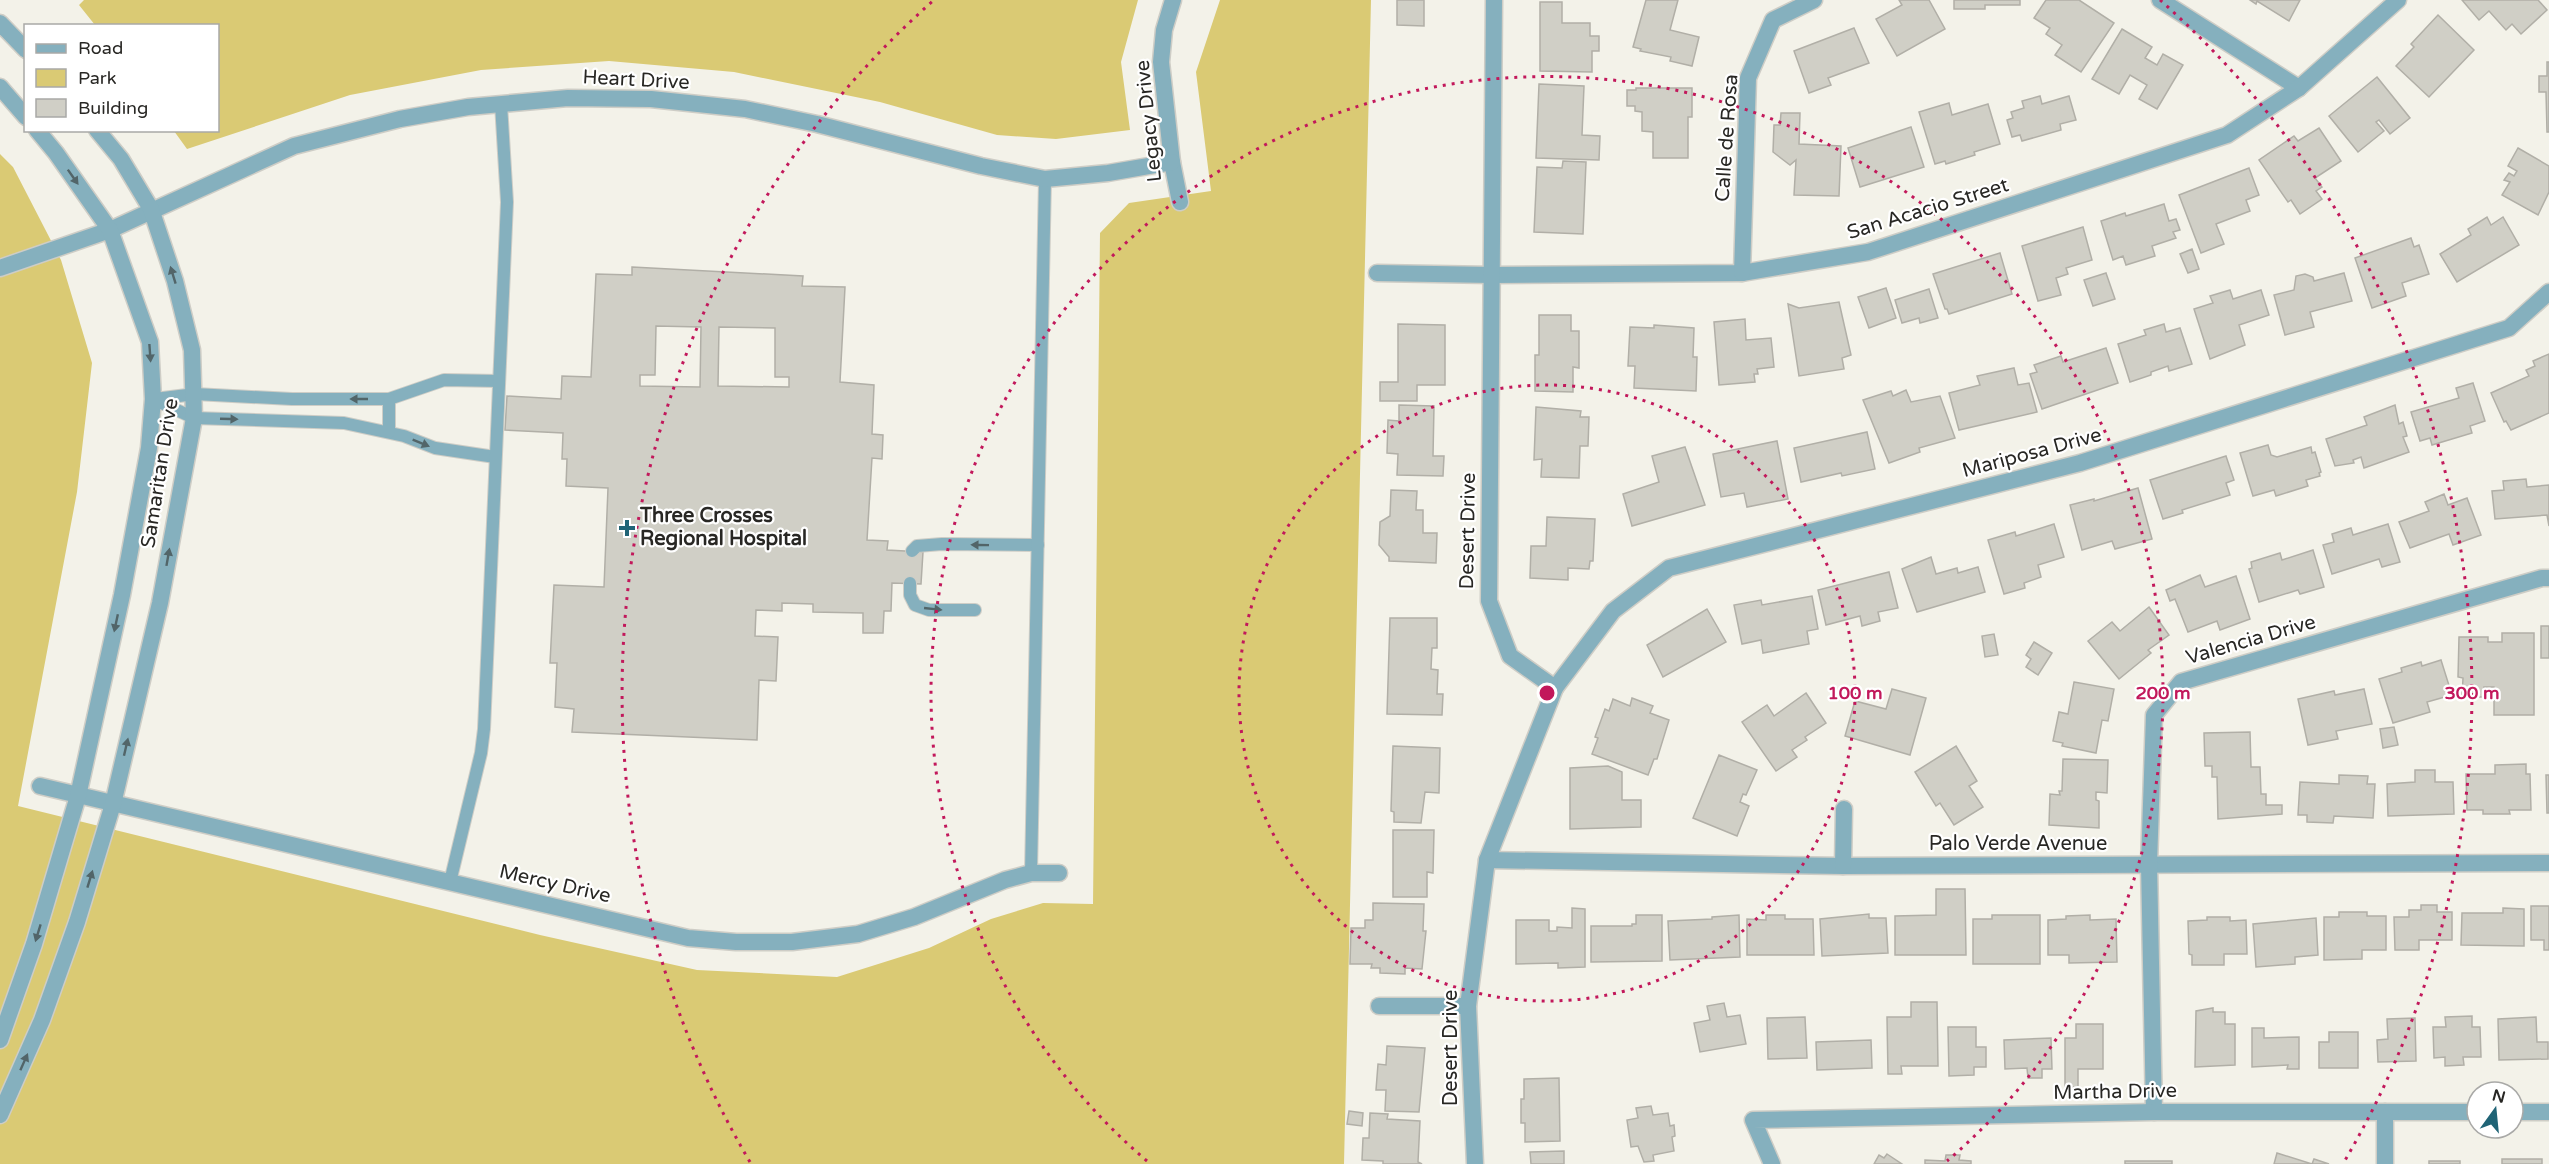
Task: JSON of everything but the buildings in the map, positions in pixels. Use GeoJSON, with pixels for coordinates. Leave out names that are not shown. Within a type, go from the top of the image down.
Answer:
{"type":"FeatureCollection","features":[{"type":"Feature","properties":{"kind":"street","name":"Legacy Drive"},"geometry":{"type":"LineString","coordinates":[[1173,0],[1164,30],[1161,62],[1172,162],[1180,202]]}},
{"type":"Feature","properties":{"kind":"street","name":"Desert Drive"},"geometry":{"type":"LineString","coordinates":[[1475,1164],[1468,1006],[1487,860],[1555,688],[1510,656],[1489,601],[1494,0]]}},
{"type":"Feature","properties":{"kind":"street","name":"Calle de Rosa"},"geometry":{"type":"LineString","coordinates":[[1742,273],[1748,78],[1773,20],[1814,0]]}},
{"type":"Feature","properties":{"kind":"street"},"geometry":{"type":"LineString","coordinates":[[2160,0],[2299,88]]}},
{"type":"Feature","properties":{"kind":"street","name":"San Acacio Street"},"geometry":{"type":"LineString","coordinates":[[1377,273],[1492,275],[1742,273],[1869,252],[2227,135],[2299,88],[2398,0]]}},
{"type":"Feature","properties":{"kind":"street"},"geometry":{"type":"LineString","coordinates":[[0,23],[24,48]]}},
{"type":"Feature","properties":{"kind":"street"},"geometry":{"type":"LineString","coordinates":[[0,87],[24,115]]}},
{"type":"Feature","properties":{"kind":"street","name":"Heart Drive"},"geometry":{"type":"LineString","coordinates":[[0,268],[110,230],[151,209],[294,146],[400,118],[501,104],[568,98],[651,99],[745,109],[817,124],[981,166],[1045,179],[1108,173],[1172,162]]}},
{"type":"Feature","properties":{"kind":"street","name":"Samaritan Drive"},"geometry":{"type":"LineString","coordinates":[[0,1040],[34,944],[78,796],[122,595],[149,448],[153,399],[150,342],[110,230],[39,132]]}},
{"type":"Feature","properties":{"kind":"street","name":"Samaritan Drive"},"geometry":{"type":"LineString","coordinates":[[0,1115],[42,1020],[77,922],[113,804],[160,603],[194,418],[192,350],[175,281],[151,209],[121,159],[99,132]]}},
{"type":"Feature","properties":{"kind":"street","name":"Mariposa Drive"},"geometry":{"type":"LineString","coordinates":[[1555,688],[1613,611],[1669,568],[2080,463],[2509,328],[2549,292]]}},
{"type":"Feature","properties":{"kind":"street","name":"Valencia Drive"},"geometry":{"type":"LineString","coordinates":[[2154,1112],[2149,864],[2154,715],[2181,682],[2542,578],[2549,578]]}},
{"type":"Feature","properties":{"kind":"street","name":"Mercy Drive"},"geometry":{"type":"LineString","coordinates":[[40,786],[688,938],[736,942],[792,942],[858,934],[914,917],[1005,880],[1031,873],[1059,873]]}},
{"type":"Feature","properties":{"kind":"street"},"geometry":{"type":"LineString","coordinates":[[1843,866],[1844,809]]}},
{"type":"Feature","properties":{"kind":"street","name":"Palo Verde Avenue"},"geometry":{"type":"LineString","coordinates":[[1487,860],[1843,866],[2549,863]]}},
{"type":"Feature","properties":{"kind":"street"},"geometry":{"type":"LineString","coordinates":[[1379,1006],[1468,1006]]}},
{"type":"Feature","properties":{"kind":"street","name":"Martha Drive"},"geometry":{"type":"LineString","coordinates":[[1772,1164],[1753,1120],[2154,1112],[2465,1112]]}},
{"type":"Feature","properties":{"kind":"street"},"geometry":{"type":"LineString","coordinates":[[2385,1112],[2385,1164]]}},
{"type":"Feature","properties":{"kind":"street"},"geometry":{"type":"LineString","coordinates":[[2525,1112],[2549,1112]]}},
{"type":"Feature","properties":{"kind":"lane"},"geometry":{"type":"LineString","coordinates":[[450,882],[481,753],[484,729],[507,202],[501,104]]}},
{"type":"Feature","properties":{"kind":"lane"},"geometry":{"type":"LineString","coordinates":[[1031,873],[1045,179]]}},
{"type":"Feature","properties":{"kind":"lane"},"geometry":{"type":"LineString","coordinates":[[153,399],[195,394],[292,399],[389,399],[444,380],[499,381]]}},
{"type":"Feature","properties":{"kind":"lane"},"geometry":{"type":"LineString","coordinates":[[153,399],[194,418],[344,423],[389,432],[435,448],[495,458]]}},
{"type":"Feature","properties":{"kind":"lane"},"geometry":{"type":"LineString","coordinates":[[389,399],[389,432]]}},
{"type":"Feature","properties":{"kind":"lane"},"geometry":{"type":"LineString","coordinates":[[912,551],[917,546],[942,544],[1038,545]]}},
{"type":"Feature","properties":{"kind":"lane"},"geometry":{"type":"LineString","coordinates":[[910,583],[910,596],[915,605],[929,610],[975,610]]}},
{"type":"Feature","properties":{"kind":"green space"},"geometry":{"type":"Polygon","coordinates":[[[84,0],[1138,0],[1121,62],[1130,130],[1056,139],[997,135],[880,102],[734,72],[609,61],[481,70],[350,95],[187,149],[175,132],[219,132],[219,24],[94,24],[79,5],[84,0]]]}},
{"type":"Feature","properties":{"kind":"green space"},"geometry":{"type":"Polygon","coordinates":[[[1220,0],[1371,0],[1344,1164],[0,1164],[0,154],[13,167],[61,260],[92,363],[77,492],[18,806],[540,935],[697,970],[837,977],[929,948],[991,919],[1043,903],[1093,904],[1100,233],[1129,203],[1211,191],[1196,72],[1220,0]]]}},
{"type":"Feature","properties":{"kind":"place","name":"Three Crosses Regional Hospital"},"geometry":{"type":"Point","coordinates":[627,528]}}]}
